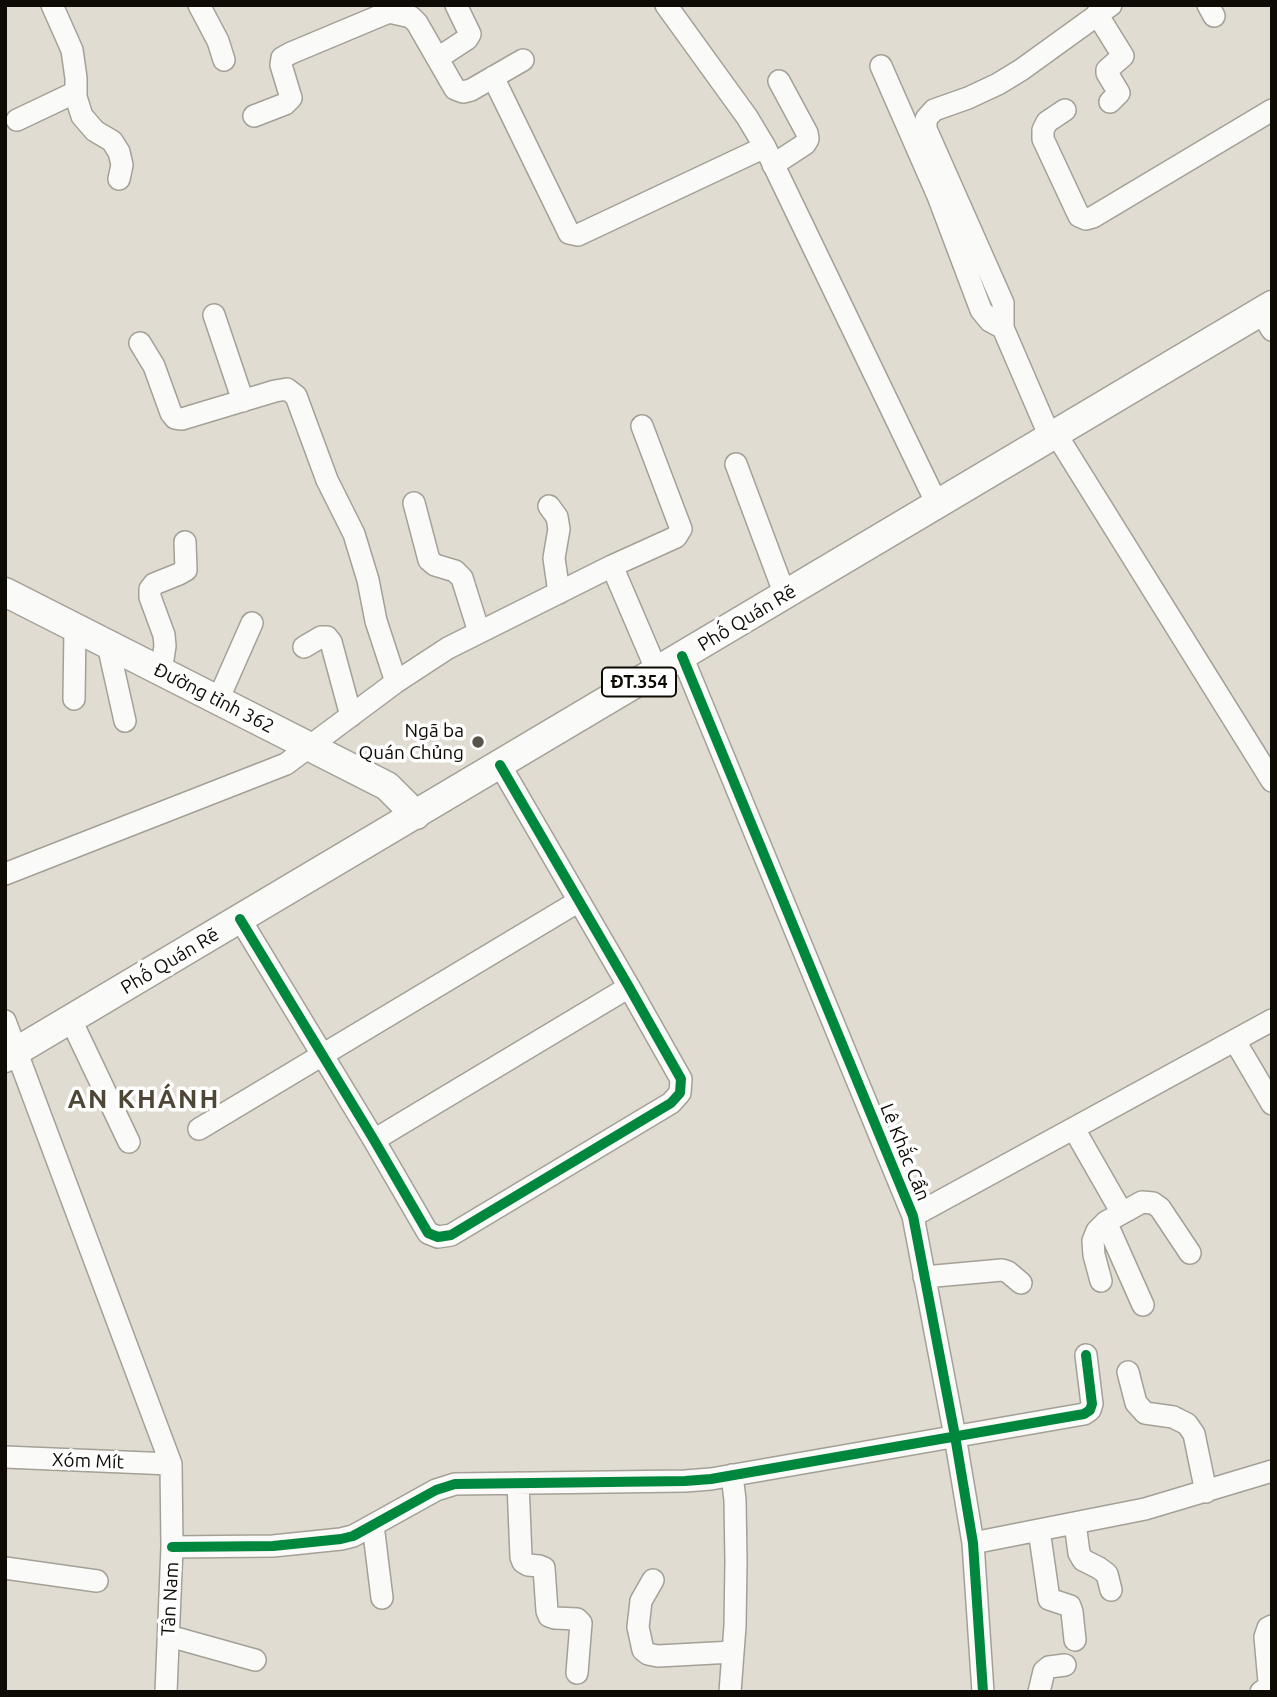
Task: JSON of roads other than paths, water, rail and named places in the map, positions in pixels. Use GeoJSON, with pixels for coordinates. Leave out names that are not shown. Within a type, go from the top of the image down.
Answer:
{"type":"FeatureCollection","features":[{"type":"Feature","properties":{"kind":"main road","name":"Phố Quán Rẽ"},"geometry":{"type":"LineString","coordinates":[[11,1055],[1053,435],[1268,316]]}},
{"type":"Feature","properties":{"kind":"main road","name":"Đường tỉnh 362"},"geometry":{"type":"LineString","coordinates":[[5,592],[387,786],[416,815]]}},
{"type":"Feature","properties":{"kind":"street"},"geometry":{"type":"LineString","coordinates":[[52,5],[72,50],[76,92],[82,117],[95,131],[112,141],[119,152],[122,165],[119,179]]}},
{"type":"Feature","properties":{"kind":"street"},"geometry":{"type":"LineString","coordinates":[[199,5],[218,41],[224,60]]}},
{"type":"Feature","properties":{"kind":"street"},"geometry":{"type":"LineString","coordinates":[[438,58],[467,39],[470,34],[456,5]]}},
{"type":"Feature","properties":{"kind":"street"},"geometry":{"type":"LineString","coordinates":[[666,5],[747,117],[769,156],[937,504]]}},
{"type":"Feature","properties":{"kind":"street"},"geometry":{"type":"LineString","coordinates":[[254,116],[285,103],[290,98],[281,65],[282,58],[387,9],[405,14],[417,23],[455,89],[463,92],[471,90],[523,60]]}},
{"type":"Feature","properties":{"kind":"street"},"geometry":{"type":"LineString","coordinates":[[1110,102],[1119,93],[1107,70],[1123,56],[1104,10],[998,84],[934,110],[926,119],[926,129],[1003,303],[1003,328],[1053,435],[1272,780]]}},
{"type":"Feature","properties":{"kind":"street"},"geometry":{"type":"LineString","coordinates":[[881,66],[938,196],[981,310],[989,321],[1003,328]]}},
{"type":"Feature","properties":{"kind":"street"},"geometry":{"type":"LineString","coordinates":[[493,77],[569,233],[578,235],[769,156],[805,144],[807,133],[779,81]]}},
{"type":"Feature","properties":{"kind":"street"},"geometry":{"type":"LineString","coordinates":[[17,120],[76,92]]}},
{"type":"Feature","properties":{"kind":"street"},"geometry":{"type":"LineString","coordinates":[[1065,110],[1047,122],[1043,139],[1079,216],[1086,219],[1272,110]]}},
{"type":"Feature","properties":{"kind":"street"},"geometry":{"type":"LineString","coordinates":[[214,315],[243,401]]}},
{"type":"Feature","properties":{"kind":"street"},"geometry":{"type":"LineString","coordinates":[[140,343],[154,366],[175,418],[182,419],[287,389],[296,396],[327,480],[354,534],[368,580],[376,621],[396,682]]}},
{"type":"Feature","properties":{"kind":"street"},"geometry":{"type":"LineString","coordinates":[[5,874],[286,764],[396,682],[448,648],[676,537],[681,529],[642,426]]}},
{"type":"Feature","properties":{"kind":"street"},"geometry":{"type":"LineString","coordinates":[[736,464],[785,595]]}},
{"type":"Feature","properties":{"kind":"street"},"geometry":{"type":"LineString","coordinates":[[414,503],[429,560],[435,565],[456,571],[462,578],[479,632]]}},
{"type":"Feature","properties":{"kind":"street"},"geometry":{"type":"LineString","coordinates":[[549,506],[559,529],[554,558],[559,593]]}},
{"type":"Feature","properties":{"kind":"street"},"geometry":{"type":"LineString","coordinates":[[161,672],[164,635],[150,597],[150,589],[154,584],[186,570],[185,542]]}},
{"type":"Feature","properties":{"kind":"street"},"geometry":{"type":"LineString","coordinates":[[612,566],[657,671]]}},
{"type":"Feature","properties":{"kind":"street"},"geometry":{"type":"LineString","coordinates":[[218,700],[252,623]]}},
{"type":"Feature","properties":{"kind":"street"},"geometry":{"type":"LineString","coordinates":[[74,699],[75,628]]}},
{"type":"Feature","properties":{"kind":"street"},"geometry":{"type":"LineString","coordinates":[[304,647],[321,637],[327,637],[331,642],[351,716]]}},
{"type":"Feature","properties":{"kind":"street"},"geometry":{"type":"LineString","coordinates":[[108,645],[125,721]]}},
{"type":"Feature","properties":{"kind":"street","name":"Lê Khắc Cẩn"},"geometry":{"type":"LineString","coordinates":[[682,656],[913,1216],[973,1543],[983,1692]]}},
{"type":"Feature","properties":{"kind":"street"},"geometry":{"type":"LineString","coordinates":[[240,919],[428,1233],[438,1237],[451,1235],[671,1103],[680,1093],[681,1079],[500,765]]}},
{"type":"Feature","properties":{"kind":"street"},"geometry":{"type":"LineString","coordinates":[[199,1129],[579,901]]}},
{"type":"Feature","properties":{"kind":"street"},"geometry":{"type":"LineString","coordinates":[[374,1140],[629,987]]}},
{"type":"Feature","properties":{"kind":"street"},"geometry":{"type":"LineString","coordinates":[[71,1020],[129,1142]]}},
{"type":"Feature","properties":{"kind":"street"},"geometry":{"type":"LineString","coordinates":[[913,1216],[1272,1020]]}},
{"type":"Feature","properties":{"kind":"street","name":"Tân Nam"},"geometry":{"type":"LineString","coordinates":[[5,1021],[11,1055],[170,1464],[172,1547],[166,1692]]}},
{"type":"Feature","properties":{"kind":"street"},"geometry":{"type":"LineString","coordinates":[[1234,1041],[1272,1104]]}},
{"type":"Feature","properties":{"kind":"street"},"geometry":{"type":"LineString","coordinates":[[1074,1129],[1114,1217],[1143,1305]]}},
{"type":"Feature","properties":{"kind":"street"},"geometry":{"type":"LineString","coordinates":[[1101,1281],[1094,1255],[1093,1241],[1097,1231],[1114,1217],[1142,1202],[1153,1203],[1160,1208],[1190,1253]]}},
{"type":"Feature","properties":{"kind":"street"},"geometry":{"type":"LineString","coordinates":[[925,1277],[1002,1270],[1021,1283]]}},
{"type":"Feature","properties":{"kind":"street"},"geometry":{"type":"LineString","coordinates":[[172,1547],[273,1546],[341,1539],[353,1536],[444,1486],[456,1484],[685,1481],[1084,1414],[1090,1410],[1092,1404],[1086,1355]]}},
{"type":"Feature","properties":{"kind":"street"},"geometry":{"type":"LineString","coordinates":[[1128,1372],[1136,1404],[1145,1413],[1173,1417],[1187,1424],[1194,1434],[1206,1492]]}},
{"type":"Feature","properties":{"kind":"street","name":"Xóm Mít"},"geometry":{"type":"LineString","coordinates":[[5,1457],[170,1464]]}},
{"type":"Feature","properties":{"kind":"street"},"geometry":{"type":"LineString","coordinates":[[973,1543],[1145,1509],[1272,1471]]}},
{"type":"Feature","properties":{"kind":"street"},"geometry":{"type":"LineString","coordinates":[[730,1692],[736,1560],[732,1475]]}},
{"type":"Feature","properties":{"kind":"street"},"geometry":{"type":"LineString","coordinates":[[518,1483],[521,1557],[528,1565],[544,1568],[549,1616],[577,1619],[581,1623],[577,1673]]}},
{"type":"Feature","properties":{"kind":"street"},"geometry":{"type":"LineString","coordinates":[[1075,1523],[1079,1553],[1083,1560],[1107,1574],[1111,1590]]}},
{"type":"Feature","properties":{"kind":"street"},"geometry":{"type":"LineString","coordinates":[[373,1525],[382,1598]]}},
{"type":"Feature","properties":{"kind":"street"},"geometry":{"type":"LineString","coordinates":[[1039,1530],[1049,1599],[1070,1606],[1075,1640]]}},
{"type":"Feature","properties":{"kind":"street"},"geometry":{"type":"LineString","coordinates":[[5,1568],[97,1581]]}},
{"type":"Feature","properties":{"kind":"street"},"geometry":{"type":"LineString","coordinates":[[653,1580],[641,1601],[638,1627],[643,1650],[658,1656],[733,1652]]}},
{"type":"Feature","properties":{"kind":"street"},"geometry":{"type":"LineString","coordinates":[[1261,1692],[1269,1682],[1265,1637],[1268,1628],[1272,1626]]}},
{"type":"Feature","properties":{"kind":"street"},"geometry":{"type":"LineString","coordinates":[[169,1636],[255,1660]]}},
{"type":"Feature","properties":{"kind":"street"},"geometry":{"type":"LineString","coordinates":[[1039,1692],[1044,1671],[1049,1667],[1065,1665]]}},
{"type":"Feature","properties":{"kind":"place","name":"Ngã ba Quán Chủng"},"geometry":{"type":"Point","coordinates":[478,742]}},
{"type":"Feature","properties":{"kind":"district","name":"AN KHÁNH"},"geometry":{"type":"Point","coordinates":[144,1099]}}]}
